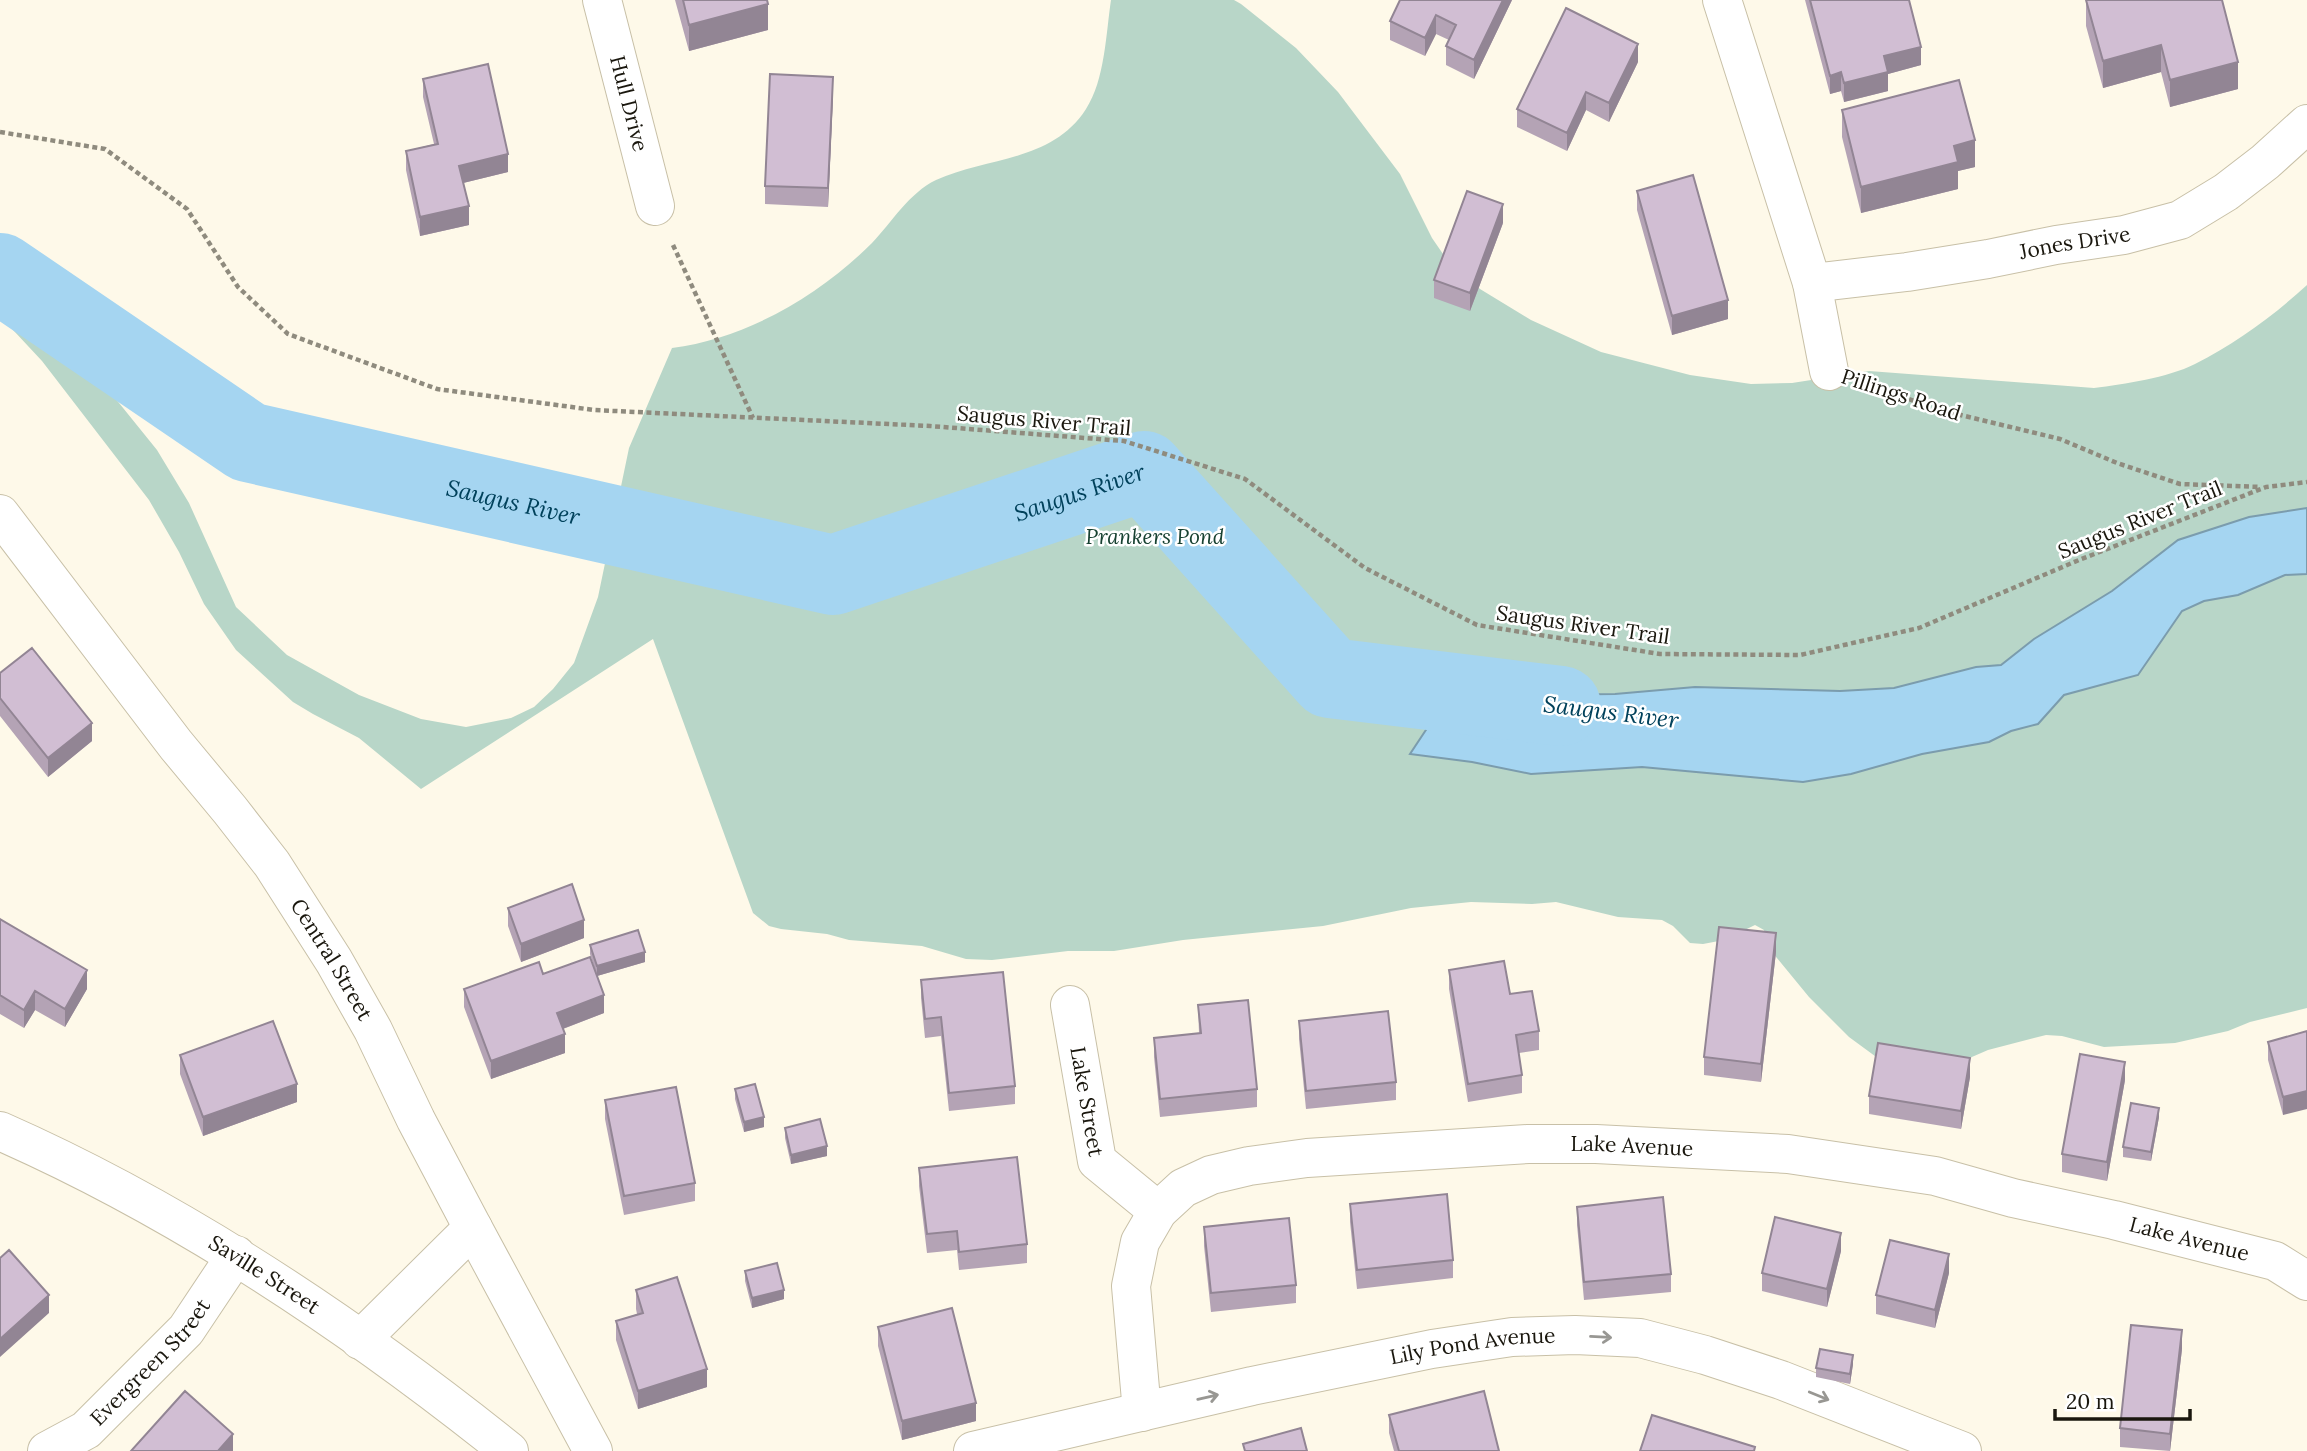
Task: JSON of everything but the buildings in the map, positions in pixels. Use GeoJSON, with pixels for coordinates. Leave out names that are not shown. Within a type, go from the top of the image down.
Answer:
{"type":"FeatureCollection","features":[{"type":"Feature","properties":{"kind":"street","name":"Hull Drive"},"geometry":{"type":"LineString","coordinates":[[603,0],[655,206]]}},
{"type":"Feature","properties":{"kind":"street","name":"Pillings Road"},"geometry":{"type":"LineString","coordinates":[[1722,0],[1812,283],[1829,371]]}},
{"type":"Feature","properties":{"kind":"street","name":"Jones Drive"},"geometry":{"type":"LineString","coordinates":[[1812,283],[1907,272],[2056,245],[2124,236],[2180,220],[2226,192],[2307,124]]}},
{"type":"Feature","properties":{"kind":"street","name":"Central Street"},"geometry":{"type":"LineString","coordinates":[[0,514],[176,745],[272,864],[334,961],[373,1030],[416,1121],[472,1228],[593,1451]]}},
{"type":"Feature","properties":{"kind":"street","name":"Lake Street"},"geometry":{"type":"LineString","coordinates":[[1070,1004],[1097,1161],[1158,1211]]}},
{"type":"Feature","properties":{"kind":"street","name":"Saville Street"},"geometry":{"type":"LineString","coordinates":[[0,1131],[54,1155],[236,1255],[419,1382],[509,1451]]}},
{"type":"Feature","properties":{"kind":"street","name":"Lake Avenue"},"geometry":{"type":"LineString","coordinates":[[1142,1412],[1131,1286],[1140,1242],[1158,1211],[1183,1188],[1211,1175],[1249,1166],[1307,1158],[1555,1144],[1788,1154],[1935,1176],[2013,1198],[2274,1261],[2307,1281]]}},
{"type":"Feature","properties":{"kind":"street"},"geometry":{"type":"LineString","coordinates":[[360,1340],[472,1228]]}},
{"type":"Feature","properties":{"kind":"street","name":"Evergreen Street"},"geometry":{"type":"LineString","coordinates":[[47,1451],[86,1430],[186,1329],[236,1255]]}},
{"type":"Feature","properties":{"kind":"street","name":"Lily Pond Avenue"},"geometry":{"type":"LineString","coordinates":[[973,1451],[1432,1349],[1512,1337],[1575,1335],[1640,1338],[1705,1355],[1768,1376],[1962,1451]]}},
{"type":"Feature","properties":{"kind":"path","name":"Saugus River Trail"},"geometry":{"type":"LineString","coordinates":[[0,132],[105,149],[187,209],[239,288],[288,334],[437,389],[594,410],[930,426],[1124,441],[1245,479],[1365,568],[1477,625],[1660,654],[1800,655],[1919,628],[2079,560],[2266,487],[2307,482]]}},
{"type":"Feature","properties":{"kind":"path"},"geometry":{"type":"LineString","coordinates":[[655,206],[753,418]]}},
{"type":"Feature","properties":{"kind":"path","name":"Pillings Road"},"geometry":{"type":"LineString","coordinates":[[1829,371],[1940,410],[2060,439],[2117,463],[2180,484],[2266,487]]}},
{"type":"Feature","properties":{"kind":"green space","name":"Prankers Pond"},"geometry":{"type":"Polygon","coordinates":[[[1111,0],[1234,0],[1241,4],[1296,48],[1338,92],[1400,174],[1432,238],[1443,254],[1480,289],[1531,320],[1601,352],[1690,375],[1751,384],[1792,383],[1869,371],[2094,388],[2119,385],[2159,377],[2195,364],[2254,328],[2307,285],[2307,1008],[2175,1043],[2104,1047],[2062,1036],[2046,1035],[1988,1050],[1958,1063],[1879,1059],[1849,1037],[1809,997],[1768,947],[1764,930],[1755,925],[1724,940],[1703,944],[1690,943],[1673,926],[1662,920],[1618,917],[1556,902],[1471,902],[1411,908],[1323,926],[1183,940],[1114,951],[1068,951],[992,960],[966,959],[922,946],[849,940],[827,934],[769,926],[753,913],[653,639],[421,789],[359,738],[293,702],[236,650],[204,604],[179,552],[149,500],[42,361],[0,316],[0,282],[115,398],[157,450],[189,503],[236,607],[287,655],[359,695],[421,719],[466,727],[511,718],[534,707],[574,663],[598,597],[629,448],[672,348],[727,335],[780,312],[805,297],[851,262],[872,243],[909,200],[926,186],[956,173],[1037,149],[1072,126],[1086,109],[1097,84],[1104,56],[1111,0]]]}},
{"type":"Feature","properties":{"kind":"water"},"geometry":{"type":"Polygon","coordinates":[[[2307,508],[2307,574],[2285,575],[2238,595],[2204,601],[2182,611],[2138,675],[2064,695],[2038,724],[2011,731],[1989,742],[1922,754],[1851,774],[1803,782],[1642,767],[1531,774],[1472,762],[1410,754],[1469,665],[1520,695],[1615,694],[1695,687],[1840,691],[1894,688],[1976,667],[2001,665],[2034,639],[2112,591],[2178,540],[2249,517],[2307,508]]]}},
{"type":"Feature","properties":{"kind":"waterway","name":"Saugus River"},"geometry":{"type":"LineString","coordinates":[[0,273],[248,442],[833,575],[1144,471],[1330,678],[1561,706]]}}]}
